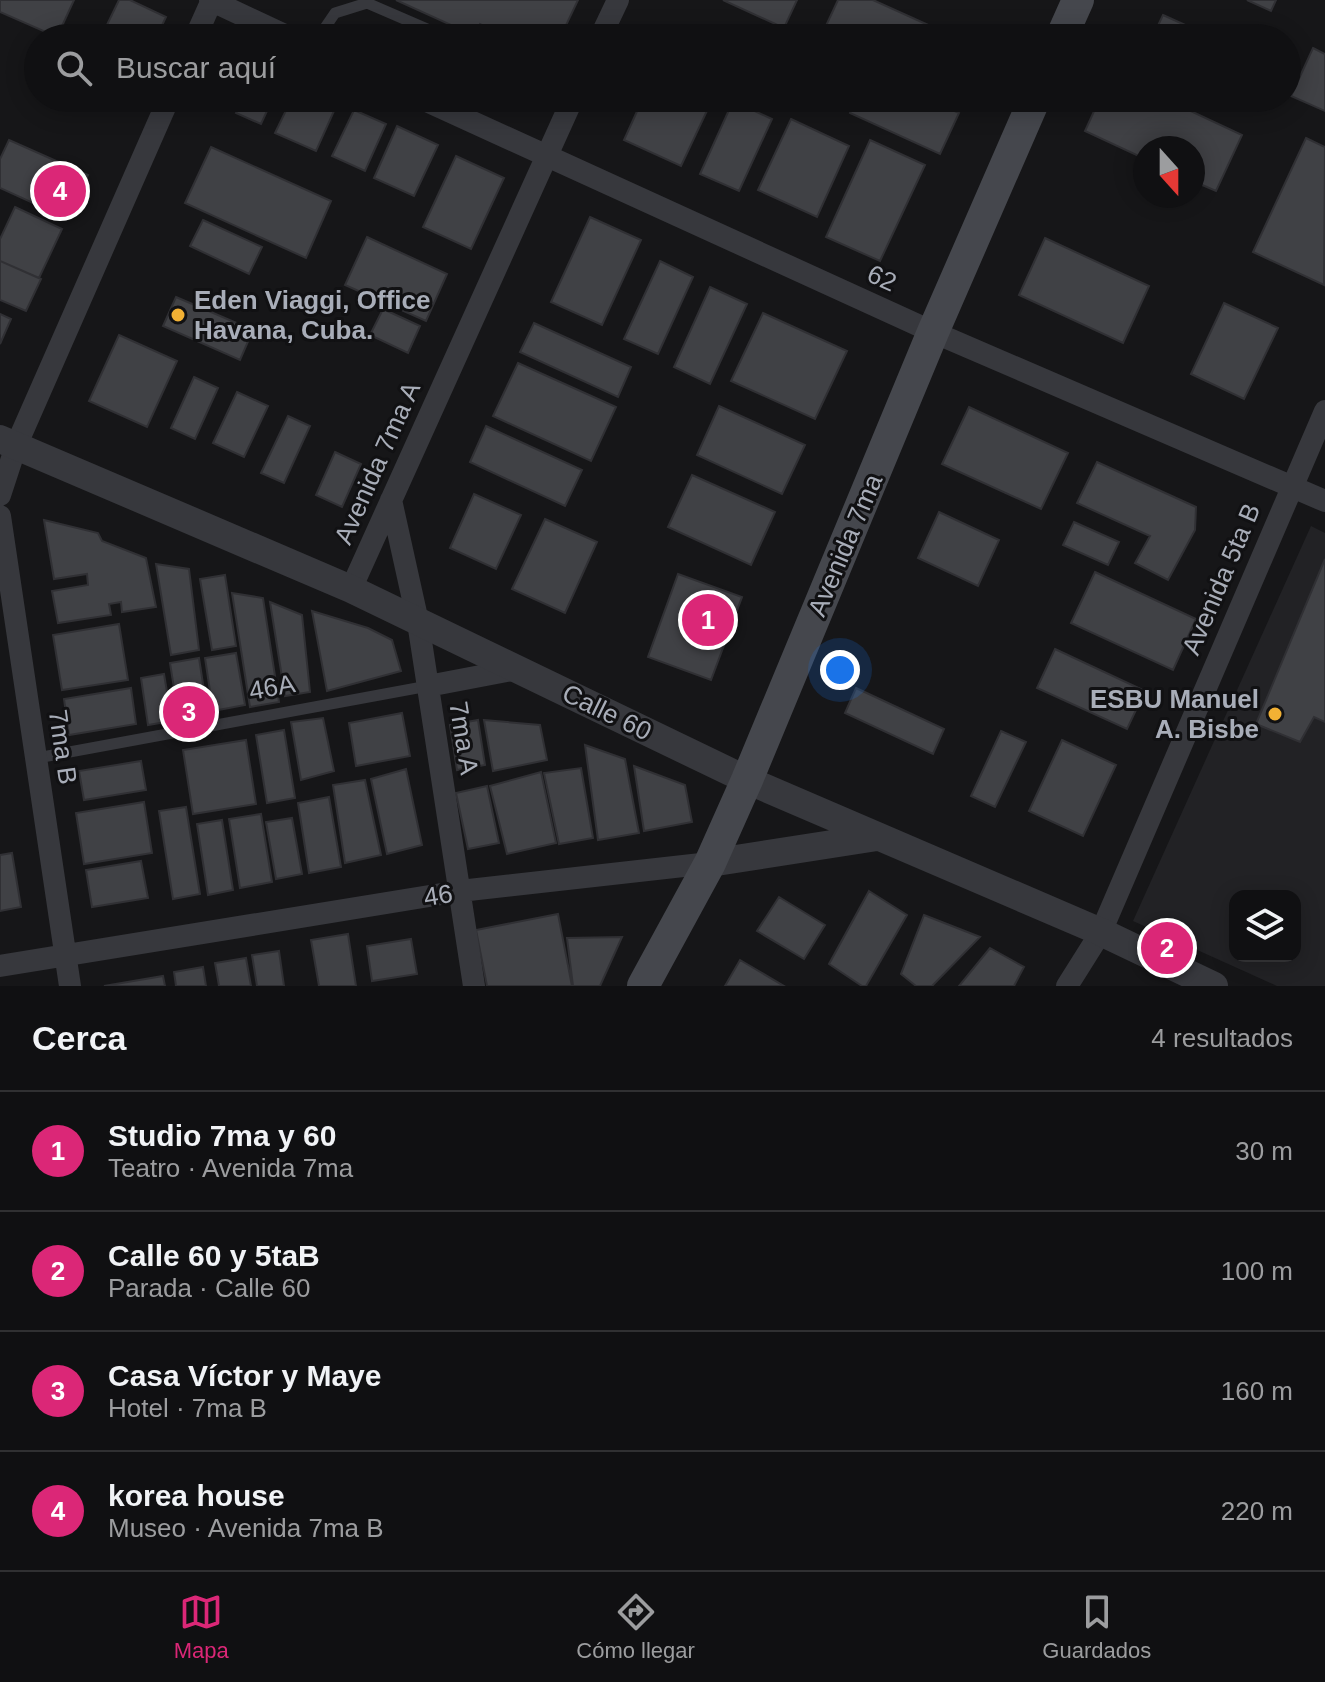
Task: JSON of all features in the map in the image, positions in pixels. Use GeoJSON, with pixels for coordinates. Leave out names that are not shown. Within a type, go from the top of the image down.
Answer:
{"type":"FeatureCollection","features":[{"type":"Feature","properties":{"kind":"main road"},"geometry":{"type":"LineString","coordinates":[[1067,24],[1078,0]]}},
{"type":"Feature","properties":{"kind":"main road","name":"Avenida 7ma"},"geometry":{"type":"LineString","coordinates":[[643,986],[710,863],[747,780],[933,332],[1029,112]]}},
{"type":"Feature","properties":{"kind":"street"},"geometry":{"type":"LineString","coordinates":[[201,24],[211,0],[262,24]]}},
{"type":"Feature","properties":{"kind":"street"},"geometry":{"type":"LineString","coordinates":[[607,24],[618,0]]}},
{"type":"Feature","properties":{"kind":"street"},"geometry":{"type":"LineString","coordinates":[[0,495],[8,442],[162,112]]}},
{"type":"Feature","properties":{"kind":"street","name":"62"},"geometry":{"type":"LineString","coordinates":[[475,112],[547,156],[933,332],[1325,501]]}},
{"type":"Feature","properties":{"kind":"street","name":"Avenida 7ma A"},"geometry":{"type":"LineString","coordinates":[[351,589],[567,112]]}},
{"type":"Feature","properties":{"kind":"street","name":"Avenida 5ta B"},"geometry":{"type":"LineString","coordinates":[[1067,986],[1101,932],[1325,411]]}},
{"type":"Feature","properties":{"kind":"street","name":"Calle 60"},"geometry":{"type":"LineString","coordinates":[[8,442],[351,589],[747,780],[1101,932],[1214,986]]}},
{"type":"Feature","properties":{"kind":"street","name":"7ma A"},"geometry":{"type":"LineString","coordinates":[[391,500],[418,622],[474,986]]}},
{"type":"Feature","properties":{"kind":"street","name":"7ma B"},"geometry":{"type":"LineString","coordinates":[[0,516],[70,986]]}},
{"type":"Feature","properties":{"kind":"street","name":"46A"},"geometry":{"type":"LineString","coordinates":[[428,686],[517,669]]}},
{"type":"Feature","properties":{"kind":"street","name":"46"},"geometry":{"type":"LineString","coordinates":[[0,966],[460,891],[710,863],[877,837]]}},
{"type":"Feature","properties":{"kind":"lane"},"geometry":{"type":"LineString","coordinates":[[328,24],[335,13],[367,3],[416,24]]}},
{"type":"Feature","properties":{"kind":"lane","name":"46A"},"geometry":{"type":"LineString","coordinates":[[37,758],[428,686]]}},
{"type":"Feature","properties":{"kind":"shaded area","name":"ESBU Manuel A. Bisbe"},"geometry":{"type":"Polygon","coordinates":[[[1311,526],[1325,533],[1325,986],[1277,986],[1133,921],[1311,526]]]}},
{"type":"Feature","properties":{"kind":"building"},"geometry":{"type":"Polygon","coordinates":[[[0,0],[74,0],[63,24],[27,24],[0,12],[0,0]]]}},
{"type":"Feature","properties":{"kind":"building"},"geometry":{"type":"Polygon","coordinates":[[[119,0],[130,0],[166,17],[163,24],[107,24],[119,0]]]}},
{"type":"Feature","properties":{"kind":"building"},"geometry":{"type":"Polygon","coordinates":[[[396,0],[578,0],[567,24],[449,24],[396,0]]]}},
{"type":"Feature","properties":{"kind":"building"},"geometry":{"type":"Polygon","coordinates":[[[723,0],[797,0],[786,24],[775,24],[723,0]]]}},
{"type":"Feature","properties":{"kind":"building"},"geometry":{"type":"Polygon","coordinates":[[[838,0],[873,0],[926,24],[827,24],[838,0]]]}},
{"type":"Feature","properties":{"kind":"building"},"geometry":{"type":"Polygon","coordinates":[[[1247,0],[1276,0],[1271,11],[1247,0]]]}},
{"type":"Feature","properties":{"kind":"building"},"geometry":{"type":"Polygon","coordinates":[[[1163,15],[1183,24],[1159,24],[1163,15]]]}},
{"type":"Feature","properties":{"kind":"building"},"geometry":{"type":"Polygon","coordinates":[[[1313,48],[1325,54],[1325,111],[1301,100],[1301,74],[1313,48]]]}},
{"type":"Feature","properties":{"kind":"building"},"geometry":{"type":"Polygon","coordinates":[[[236,112],[267,112],[261,124],[236,112]]]}},
{"type":"Feature","properties":{"kind":"building"},"geometry":{"type":"Polygon","coordinates":[[[285,112],[334,112],[316,151],[275,133],[285,112]]]}},
{"type":"Feature","properties":{"kind":"building"},"geometry":{"type":"Polygon","coordinates":[[[353,112],[386,124],[365,171],[332,156],[353,112]]]}},
{"type":"Feature","properties":{"kind":"building"},"geometry":{"type":"Polygon","coordinates":[[[637,112],[706,112],[681,166],[624,140],[637,112]]]}},
{"type":"Feature","properties":{"kind":"building"},"geometry":{"type":"Polygon","coordinates":[[[728,112],[757,112],[772,119],[739,191],[700,174],[728,112]]]}},
{"type":"Feature","properties":{"kind":"building"},"geometry":{"type":"Polygon","coordinates":[[[957,112],[959,113],[940,154],[850,113],[957,112]]]}},
{"type":"Feature","properties":{"kind":"building"},"geometry":{"type":"Polygon","coordinates":[[[1094,112],[1193,112],[1242,135],[1216,191],[1205,186],[1205,136],[1133,136],[1133,153],[1085,131],[1094,112]]]}},
{"type":"Feature","properties":{"kind":"building"},"geometry":{"type":"Polygon","coordinates":[[[791,119],[849,146],[817,217],[758,190],[791,119]]]}},
{"type":"Feature","properties":{"kind":"building"},"geometry":{"type":"Polygon","coordinates":[[[397,126],[438,145],[414,196],[374,178],[397,126]]]}},
{"type":"Feature","properties":{"kind":"building"},"geometry":{"type":"Polygon","coordinates":[[[1306,138],[1325,147],[1324,285],[1253,252],[1306,138]]]}},
{"type":"Feature","properties":{"kind":"building"},"geometry":{"type":"Polygon","coordinates":[[[9,140],[88,175],[68,219],[0,188],[0,159],[9,140]]]}},
{"type":"Feature","properties":{"kind":"building"},"geometry":{"type":"Polygon","coordinates":[[[870,140],[925,165],[880,261],[826,237],[870,140]]]}},
{"type":"Feature","properties":{"kind":"building"},"geometry":{"type":"Polygon","coordinates":[[[211,147],[331,201],[306,258],[185,203],[211,147]]]}},
{"type":"Feature","properties":{"kind":"building"},"geometry":{"type":"Polygon","coordinates":[[[456,156],[504,178],[471,249],[423,227],[456,156]]]}},
{"type":"Feature","properties":{"kind":"building"},"geometry":{"type":"Polygon","coordinates":[[[15,207],[62,229],[39,278],[0,261],[0,239],[15,207]]]}},
{"type":"Feature","properties":{"kind":"building"},"geometry":{"type":"Polygon","coordinates":[[[590,217],[641,240],[602,325],[551,302],[590,217]]]}},
{"type":"Feature","properties":{"kind":"building"},"geometry":{"type":"Polygon","coordinates":[[[203,220],[262,247],[249,274],[190,246],[203,220]]]}},
{"type":"Feature","properties":{"kind":"building"},"geometry":{"type":"Polygon","coordinates":[[[367,237],[447,274],[426,321],[345,285],[367,237]]]}},
{"type":"Feature","properties":{"kind":"building"},"geometry":{"type":"Polygon","coordinates":[[[1045,238],[1149,286],[1123,343],[1019,295],[1045,238]]]}},
{"type":"Feature","properties":{"kind":"building"},"geometry":{"type":"Polygon","coordinates":[[[0,261],[41,279],[26,311],[0,300],[0,261]]]}},
{"type":"Feature","properties":{"kind":"building"},"geometry":{"type":"Polygon","coordinates":[[[660,261],[693,277],[658,354],[624,339],[660,261]]]}},
{"type":"Feature","properties":{"kind":"building"},"geometry":{"type":"Polygon","coordinates":[[[710,287],[747,304],[710,384],[674,367],[710,287]]]}},
{"type":"Feature","properties":{"kind":"building"},"geometry":{"type":"Polygon","coordinates":[[[176,297],[253,330],[240,360],[163,326],[176,297]]]}},
{"type":"Feature","properties":{"kind":"building"},"geometry":{"type":"Polygon","coordinates":[[[1224,303],[1278,328],[1244,399],[1191,374],[1224,303]]]}},
{"type":"Feature","properties":{"kind":"building"},"geometry":{"type":"Polygon","coordinates":[[[383,309],[420,326],[408,353],[370,335],[383,309]]]}},
{"type":"Feature","properties":{"kind":"building"},"geometry":{"type":"Polygon","coordinates":[[[763,313],[847,351],[815,419],[731,381],[763,313]]]}},
{"type":"Feature","properties":{"kind":"building"},"geometry":{"type":"Polygon","coordinates":[[[0,314],[11,319],[0,344],[0,314]]]}},
{"type":"Feature","properties":{"kind":"building"},"geometry":{"type":"Polygon","coordinates":[[[534,323],[631,367],[618,397],[520,352],[534,323]]]}},
{"type":"Feature","properties":{"kind":"building"},"geometry":{"type":"Polygon","coordinates":[[[119,335],[177,361],[147,427],[89,401],[119,335]]]}},
{"type":"Feature","properties":{"kind":"building"},"geometry":{"type":"Polygon","coordinates":[[[518,363],[616,407],[591,461],[493,416],[518,363]]]}},
{"type":"Feature","properties":{"kind":"building"},"geometry":{"type":"Polygon","coordinates":[[[194,377],[218,388],[195,439],[171,428],[194,377]]]}},
{"type":"Feature","properties":{"kind":"building"},"geometry":{"type":"Polygon","coordinates":[[[237,392],[268,406],[244,457],[213,443],[237,392]]]}},
{"type":"Feature","properties":{"kind":"building"},"geometry":{"type":"Polygon","coordinates":[[[719,406],[805,445],[782,494],[697,455],[719,406]]]}},
{"type":"Feature","properties":{"kind":"building"},"geometry":{"type":"Polygon","coordinates":[[[969,407],[1068,453],[1041,509],[942,464],[969,407]]]}},
{"type":"Feature","properties":{"kind":"building"},"geometry":{"type":"Polygon","coordinates":[[[288,416],[310,426],[284,483],[261,473],[288,416]]]}},
{"type":"Feature","properties":{"kind":"building"},"geometry":{"type":"Polygon","coordinates":[[[486,426],[582,470],[565,506],[470,462],[486,426]]]}},
{"type":"Feature","properties":{"kind":"building"},"geometry":{"type":"Polygon","coordinates":[[[335,452],[361,464],[342,507],[316,495],[335,452]]]}},
{"type":"Feature","properties":{"kind":"building"},"geometry":{"type":"Polygon","coordinates":[[[1097,462],[1196,507],[1195,530],[1168,580],[1135,563],[1150,536],[1077,503],[1097,462]]]}},
{"type":"Feature","properties":{"kind":"building"},"geometry":{"type":"Polygon","coordinates":[[[692,475],[775,512],[751,565],[668,527],[692,475]]]}},
{"type":"Feature","properties":{"kind":"building"},"geometry":{"type":"Polygon","coordinates":[[[474,494],[521,515],[496,569],[450,548],[474,494]]]}},
{"type":"Feature","properties":{"kind":"building"},"geometry":{"type":"Polygon","coordinates":[[[939,512],[999,540],[978,586],[918,558],[939,512]]]}},
{"type":"Feature","properties":{"kind":"building"},"geometry":{"type":"Polygon","coordinates":[[[545,519],[597,542],[565,613],[512,589],[545,519]]]}},
{"type":"Feature","properties":{"kind":"building"},"geometry":{"type":"Polygon","coordinates":[[[44,520],[98,533],[102,541],[146,558],[156,607],[122,612],[121,602],[109,604],[111,615],[58,623],[52,591],[88,585],[87,574],[54,579],[44,520]]]}},
{"type":"Feature","properties":{"kind":"building"},"geometry":{"type":"Polygon","coordinates":[[[1074,522],[1119,542],[1108,565],[1063,545],[1074,522]]]}},
{"type":"Feature","properties":{"kind":"building"},"geometry":{"type":"Polygon","coordinates":[[[1325,559],[1325,722],[1314,717],[1300,742],[1256,724],[1325,559]]]}},
{"type":"Feature","properties":{"kind":"building"},"geometry":{"type":"Polygon","coordinates":[[[156,564],[189,569],[199,650],[171,655],[156,564]]]}},
{"type":"Feature","properties":{"kind":"building"},"geometry":{"type":"Polygon","coordinates":[[[1095,572],[1196,619],[1173,670],[1071,623],[1095,572]]]}},
{"type":"Feature","properties":{"kind":"building"},"geometry":{"type":"Polygon","coordinates":[[[678,574],[742,597],[711,680],[648,657],[678,574]]]}},
{"type":"Feature","properties":{"kind":"building"},"geometry":{"type":"Polygon","coordinates":[[[225,575],[236,646],[212,650],[200,579],[225,575]]]}},
{"type":"Feature","properties":{"kind":"building"},"geometry":{"type":"Polygon","coordinates":[[[232,593],[263,598],[279,702],[250,707],[232,593]]]}},
{"type":"Feature","properties":{"kind":"building"},"geometry":{"type":"Polygon","coordinates":[[[270,602],[302,615],[310,692],[285,696],[270,602]]]}},
{"type":"Feature","properties":{"kind":"building"},"geometry":{"type":"Polygon","coordinates":[[[312,611],[368,628],[392,640],[401,671],[327,691],[312,611]]]}},
{"type":"Feature","properties":{"kind":"building"},"geometry":{"type":"Polygon","coordinates":[[[119,624],[128,680],[62,690],[53,635],[119,624]]]}},
{"type":"Feature","properties":{"kind":"building"},"geometry":{"type":"Polygon","coordinates":[[[1055,649],[1145,691],[1127,729],[1037,688],[1055,649]]]}},
{"type":"Feature","properties":{"kind":"building"},"geometry":{"type":"Polygon","coordinates":[[[236,653],[245,705],[213,711],[205,658],[236,653]]]}},
{"type":"Feature","properties":{"kind":"building"},"geometry":{"type":"Polygon","coordinates":[[[199,658],[208,716],[179,720],[170,663],[199,658]]]}},
{"type":"Feature","properties":{"kind":"building"},"geometry":{"type":"Polygon","coordinates":[[[164,674],[172,721],[148,725],[141,678],[164,674]]]}},
{"type":"Feature","properties":{"kind":"building"},"geometry":{"type":"Polygon","coordinates":[[[131,688],[136,724],[69,735],[64,699],[131,688]]]}},
{"type":"Feature","properties":{"kind":"building"},"geometry":{"type":"Polygon","coordinates":[[[856,688],[944,729],[933,754],[845,713],[856,688]]]}},
{"type":"Feature","properties":{"kind":"building"},"geometry":{"type":"Polygon","coordinates":[[[402,713],[410,756],[356,766],[349,723],[402,713]]]}},
{"type":"Feature","properties":{"kind":"building"},"geometry":{"type":"Polygon","coordinates":[[[323,718],[334,771],[301,780],[291,722],[323,718]]]}},
{"type":"Feature","properties":{"kind":"building"},"geometry":{"type":"Polygon","coordinates":[[[478,720],[485,765],[457,770],[450,725],[478,720]]]}},
{"type":"Feature","properties":{"kind":"building"},"geometry":{"type":"Polygon","coordinates":[[[484,720],[540,725],[547,760],[493,771],[484,720]]]}},
{"type":"Feature","properties":{"kind":"building"},"geometry":{"type":"Polygon","coordinates":[[[284,730],[295,798],[267,803],[256,735],[284,730]]]}},
{"type":"Feature","properties":{"kind":"building"},"geometry":{"type":"Polygon","coordinates":[[[1001,731],[1026,742],[995,807],[971,796],[1001,731]]]}},
{"type":"Feature","properties":{"kind":"building"},"geometry":{"type":"Polygon","coordinates":[[[246,740],[256,804],[193,814],[183,750],[246,740]]]}},
{"type":"Feature","properties":{"kind":"building"},"geometry":{"type":"Polygon","coordinates":[[[1062,740],[1116,765],[1083,836],[1029,811],[1062,740]]]}},
{"type":"Feature","properties":{"kind":"building"},"geometry":{"type":"Polygon","coordinates":[[[585,745],[625,759],[639,833],[598,840],[585,745]]]}},
{"type":"Feature","properties":{"kind":"building"},"geometry":{"type":"Polygon","coordinates":[[[141,761],[146,790],[84,800],[79,771],[141,761]]]}},
{"type":"Feature","properties":{"kind":"building"},"geometry":{"type":"Polygon","coordinates":[[[634,766],[685,785],[692,822],[644,831],[634,766]]]}},
{"type":"Feature","properties":{"kind":"building"},"geometry":{"type":"Polygon","coordinates":[[[581,768],[593,838],[559,844],[544,773],[581,768]]]}},
{"type":"Feature","properties":{"kind":"building"},"geometry":{"type":"Polygon","coordinates":[[[406,769],[422,845],[387,854],[371,779],[406,769]]]}},
{"type":"Feature","properties":{"kind":"building"},"geometry":{"type":"Polygon","coordinates":[[[541,772],[556,843],[507,854],[490,786],[541,772]]]}},
{"type":"Feature","properties":{"kind":"building"},"geometry":{"type":"Polygon","coordinates":[[[365,780],[381,855],[345,863],[333,785],[365,780]]]}},
{"type":"Feature","properties":{"kind":"building"},"geometry":{"type":"Polygon","coordinates":[[[487,786],[499,843],[468,849],[456,793],[487,786]]]}},
{"type":"Feature","properties":{"kind":"building"},"geometry":{"type":"Polygon","coordinates":[[[329,797],[341,867],[309,873],[298,803],[329,797]]]}},
{"type":"Feature","properties":{"kind":"building"},"geometry":{"type":"Polygon","coordinates":[[[144,802],[152,853],[84,864],[76,813],[144,802]]]}},
{"type":"Feature","properties":{"kind":"building"},"geometry":{"type":"Polygon","coordinates":[[[186,807],[200,894],[173,899],[159,811],[186,807]]]}},
{"type":"Feature","properties":{"kind":"building"},"geometry":{"type":"Polygon","coordinates":[[[261,814],[272,882],[240,888],[229,819],[261,814]]]}},
{"type":"Feature","properties":{"kind":"building"},"geometry":{"type":"Polygon","coordinates":[[[292,818],[302,874],[276,879],[266,822],[292,818]]]}},
{"type":"Feature","properties":{"kind":"building"},"geometry":{"type":"Polygon","coordinates":[[[222,820],[233,890],[208,895],[197,824],[222,820]]]}},
{"type":"Feature","properties":{"kind":"building"},"geometry":{"type":"Polygon","coordinates":[[[12,853],[21,907],[0,911],[0,855],[12,853]]]}},
{"type":"Feature","properties":{"kind":"building"},"geometry":{"type":"Polygon","coordinates":[[[141,861],[148,898],[92,907],[86,870],[141,861]]]}},
{"type":"Feature","properties":{"kind":"building"},"geometry":{"type":"Polygon","coordinates":[[[869,891],[907,915],[866,986],[862,986],[829,964],[869,891]]]}},
{"type":"Feature","properties":{"kind":"building"},"geometry":{"type":"Polygon","coordinates":[[[779,897],[825,925],[804,959],[757,931],[779,897]]]}},
{"type":"Feature","properties":{"kind":"building"},"geometry":{"type":"Polygon","coordinates":[[[558,914],[572,986],[487,986],[476,930],[558,914]]]}},
{"type":"Feature","properties":{"kind":"building"},"geometry":{"type":"Polygon","coordinates":[[[924,915],[980,937],[932,986],[916,986],[901,974],[924,915]]]}},
{"type":"Feature","properties":{"kind":"building"},"geometry":{"type":"Polygon","coordinates":[[[348,934],[356,986],[319,986],[311,940],[348,934]]]}},
{"type":"Feature","properties":{"kind":"building"},"geometry":{"type":"Polygon","coordinates":[[[622,937],[600,986],[573,986],[567,938],[622,937]]]}},
{"type":"Feature","properties":{"kind":"building"},"geometry":{"type":"Polygon","coordinates":[[[411,939],[417,974],[372,981],[367,946],[411,939]]]}},
{"type":"Feature","properties":{"kind":"building"},"geometry":{"type":"Polygon","coordinates":[[[990,948],[1024,967],[1014,986],[959,986],[990,948]]]}},
{"type":"Feature","properties":{"kind":"building"},"geometry":{"type":"Polygon","coordinates":[[[279,951],[284,986],[257,986],[252,955],[279,951]]]}},
{"type":"Feature","properties":{"kind":"building"},"geometry":{"type":"Polygon","coordinates":[[[246,958],[251,986],[219,986],[215,963],[246,958]]]}},
{"type":"Feature","properties":{"kind":"building"},"geometry":{"type":"Polygon","coordinates":[[[740,960],[784,986],[725,986],[740,960]]]}},
{"type":"Feature","properties":{"kind":"building"},"geometry":{"type":"Polygon","coordinates":[[[203,967],[206,986],[176,986],[174,972],[203,967]]]}},
{"type":"Feature","properties":{"kind":"building"},"geometry":{"type":"Polygon","coordinates":[[[163,976],[165,986],[104,986],[163,976]]]}},
{"type":"Feature","properties":{"kind":"place","name":"korea house"},"geometry":{"type":"Point","coordinates":[60,191]}},
{"type":"Feature","properties":{"kind":"place","name":"Eden Viaggi, Office Havana, Cuba."},"geometry":{"type":"Point","coordinates":[178,315]}},
{"type":"Feature","properties":{"kind":"place","name":"Studio 7ma y 60"},"geometry":{"type":"Point","coordinates":[708,620]}},
{"type":"Feature","properties":{"kind":"place","name":"Casa Víctor y Maye"},"geometry":{"type":"Point","coordinates":[189,712]}},
{"type":"Feature","properties":{"kind":"place","name":"ESBU Manuel A. Bisbe"},"geometry":{"type":"Point","coordinates":[1275,714]}},
{"type":"Feature","properties":{"kind":"place","name":"Calle 60 y 5taB"},"geometry":{"type":"Point","coordinates":[1167,948]}}]}
